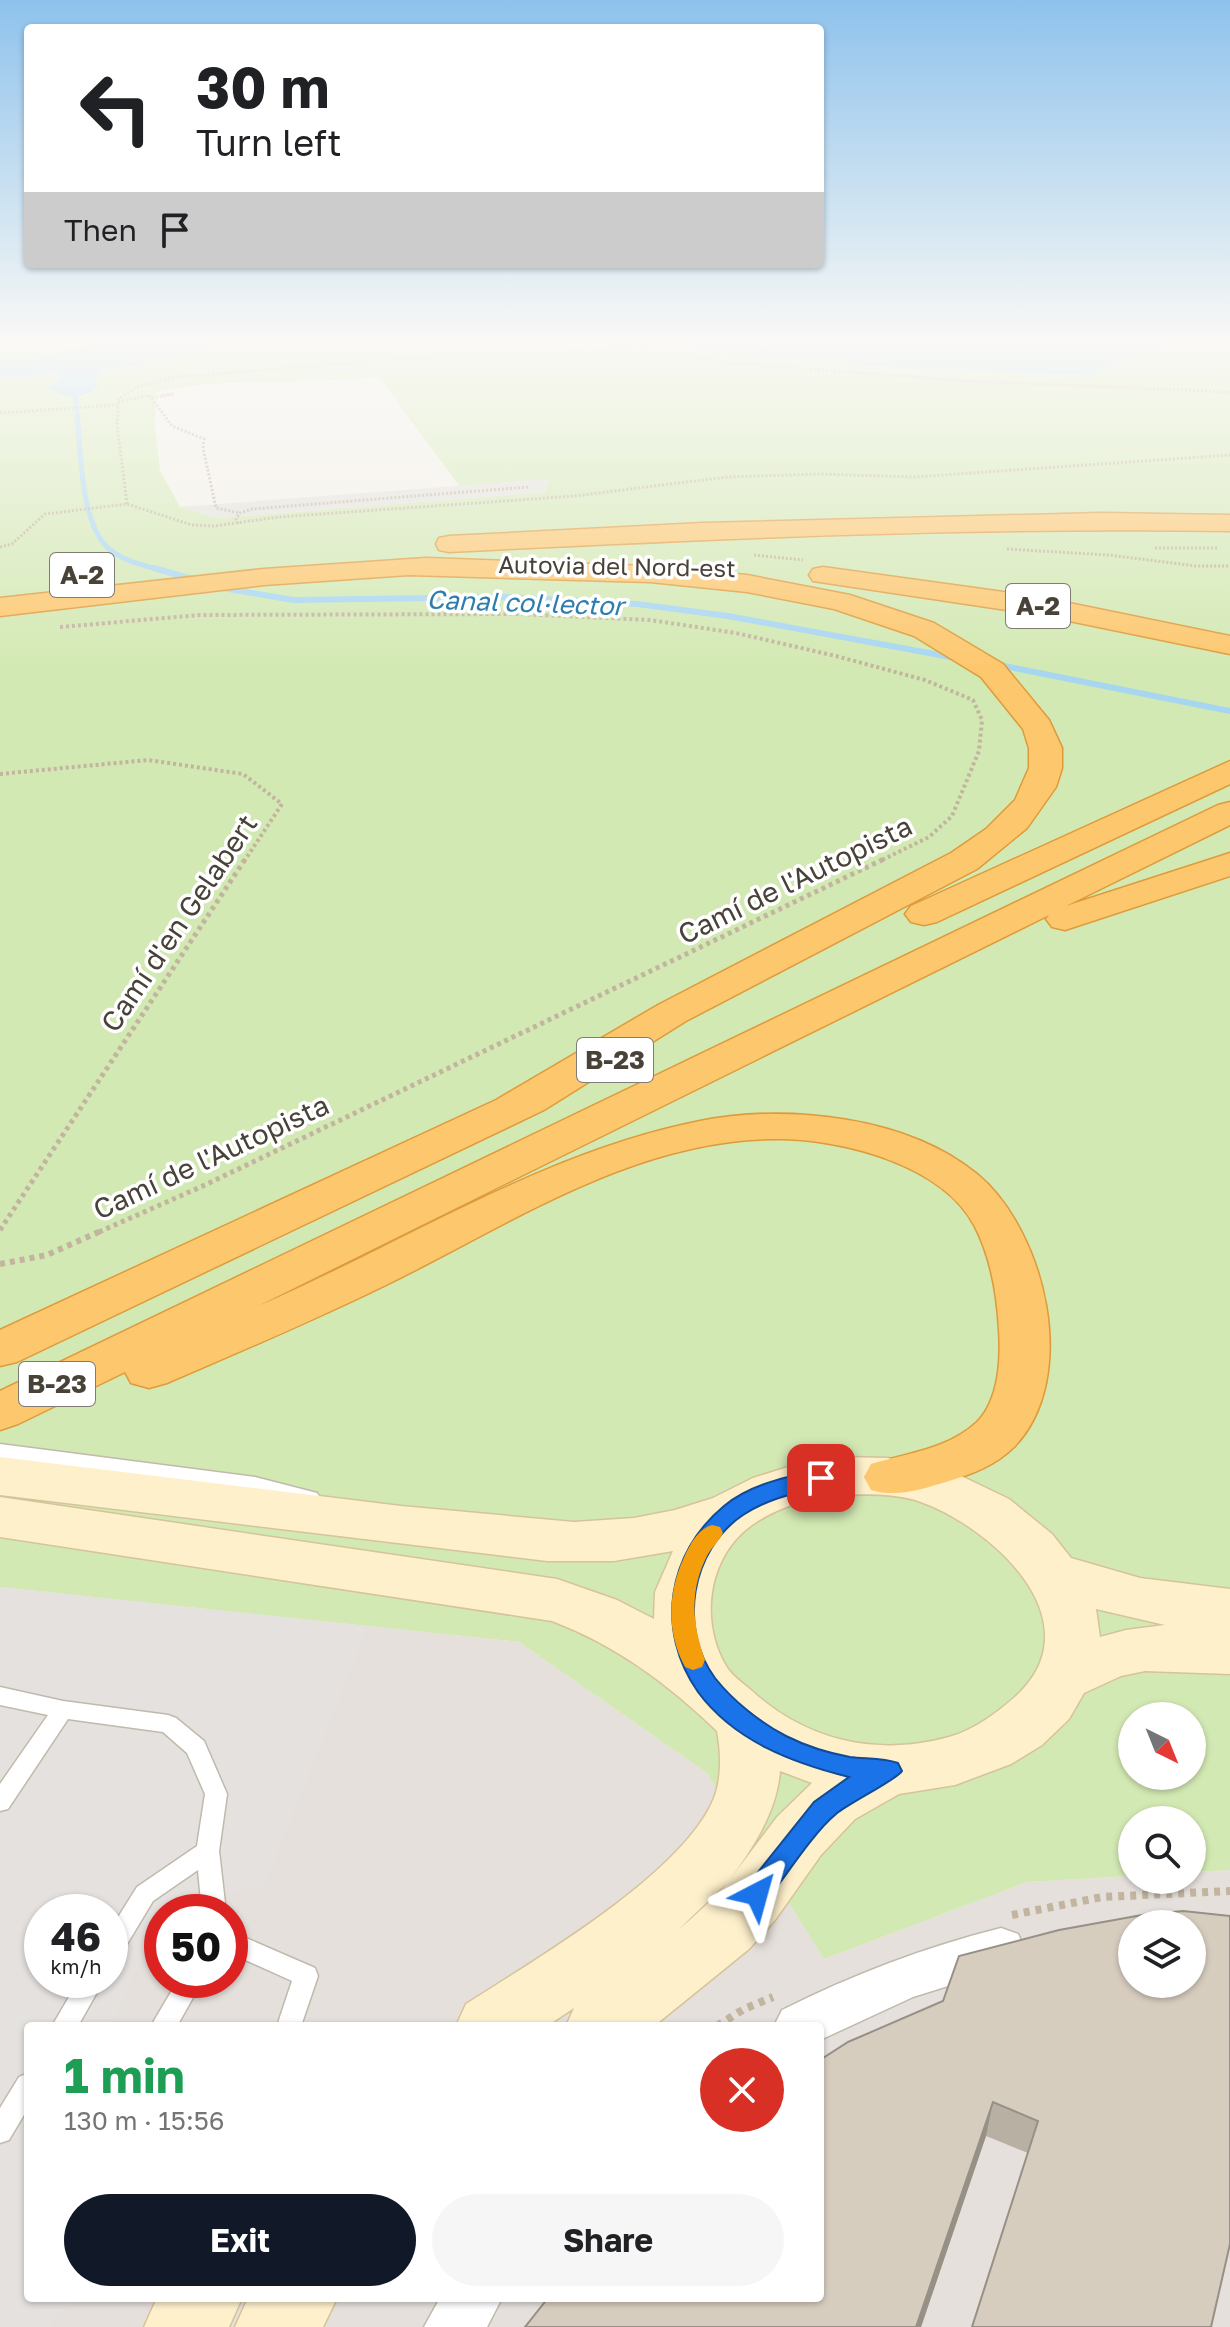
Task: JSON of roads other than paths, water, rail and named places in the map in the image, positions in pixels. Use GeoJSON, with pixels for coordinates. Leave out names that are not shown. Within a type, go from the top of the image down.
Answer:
{"type":"FeatureCollection","features":[{"type":"Feature","properties":{"kind":"highway"},"geometry":{"type":"LineString","coordinates":[[419,539],[1167,497]]}},
{"type":"Feature","properties":{"kind":"highway","name":"Autovia del Nord-est"},"geometry":{"type":"LineString","coordinates":[[0,585],[164,566],[275,561],[503,540],[1101,521],[1230,523]]}},
{"type":"Feature","properties":{"kind":"highway","name":"Autovia del Nord-est"},"geometry":{"type":"LineString","coordinates":[[0,607],[137,590],[275,561],[397,567],[612,563],[814,574],[1026,604],[1230,645]]}},
{"type":"Feature","properties":{"kind":"highway"},"geometry":{"type":"LineString","coordinates":[[397,567],[642,574],[743,583],[867,609],[943,639],[972,655],[1005,682],[1031,714],[1045,741],[1045,771],[1033,798],[998,839],[964,861],[672,1013],[505,1113]]}},
{"type":"Feature","properties":{"kind":"highway","name":"B-23"},"geometry":{"type":"LineString","coordinates":[[0,1350],[1230,771]]}},
{"type":"Feature","properties":{"kind":"highway","name":"B-23"},"geometry":{"type":"LineString","coordinates":[[0,1412],[132,1364],[1230,812]]}},
{"type":"Feature","properties":{"kind":"highway"},"geometry":{"type":"LineString","coordinates":[[0,1444],[50,1421],[132,1364],[483,1200],[1016,940],[1132,895],[1230,864]]}},
{"type":"Feature","properties":{"kind":"highway"},"geometry":{"type":"LineString","coordinates":[[132,1364],[368,1275],[563,1181],[628,1154],[720,1131],[755,1127],[812,1129],[884,1143],[945,1173],[983,1205],[1001,1229],[1014,1262],[1022,1312],[1023,1352],[1018,1396],[1006,1422],[962,1457],[890,1477]]}},
{"type":"Feature","properties":{"kind":"main road"},"geometry":{"type":"LineString","coordinates":[[0,1476],[383,1523],[575,1542],[680,1529],[732,1511],[757,1497],[798,1482],[843,1475],[890,1477],[935,1488],[986,1511],[1013,1530],[1054,1574],[1066,1600],[1071,1649],[1064,1677],[1051,1699],[1028,1722],[990,1748],[943,1765],[890,1771],[850,1767],[812,1758],[776,1743],[609,1620],[557,1600],[0,1517]]}},
{"type":"Feature","properties":{"kind":"main road"},"geometry":{"type":"LineString","coordinates":[[496,2022],[637,1926],[697,1870],[732,1824],[745,1798],[751,1747],[726,1704],[692,1658],[684,1634],[682,1602],[688,1572],[702,1544],[732,1511]]}},
{"type":"Feature","properties":{"kind":"main road"},"geometry":{"type":"LineString","coordinates":[[1054,1574],[1128,1599],[1230,1611]]}},
{"type":"Feature","properties":{"kind":"main road"},"geometry":{"type":"LineString","coordinates":[[1064,1677],[1119,1652],[1149,1647],[1230,1651]]}},
{"type":"Feature","properties":{"kind":"main road"},"geometry":{"type":"LineString","coordinates":[[606,2022],[676,1972],[727,1928],[772,1877],[823,1809],[854,1787],[890,1771]]}},
{"type":"Feature","properties":{"kind":"main road"},"geometry":{"type":"LineString","coordinates":[[182,2327],[201,2302]]}},
{"type":"Feature","properties":{"kind":"main road"},"geometry":{"type":"LineString","coordinates":[[273,2327],[295,2302]]}},
{"type":"Feature","properties":{"kind":"street"},"geometry":{"type":"LineString","coordinates":[[806,2022],[855,1996],[951,1961],[1044,1939]]}},
{"type":"Feature","properties":{"kind":"street"},"geometry":{"type":"LineString","coordinates":[[452,2327],[472,2302]]}},
{"type":"Feature","properties":{"kind":"lane"},"geometry":{"type":"LineString","coordinates":[[0,1451],[255,1484],[303,1495],[383,1523]]}},
{"type":"Feature","properties":{"kind":"lane"},"geometry":{"type":"LineString","coordinates":[[0,1696],[63,1710],[168,1724],[196,1747],[216,1794],[208,1851],[212,1894]]}},
{"type":"Feature","properties":{"kind":"lane"},"geometry":{"type":"LineString","coordinates":[[0,1802],[63,1710]]}},
{"type":"Feature","properties":{"kind":"lane"},"geometry":{"type":"LineString","coordinates":[[128,1922],[145,1894],[208,1851]]}},
{"type":"Feature","properties":{"kind":"lane"},"geometry":{"type":"LineString","coordinates":[[248,1950],[306,1976],[290,2022]]}},
{"type":"Feature","properties":{"kind":"lane"},"geometry":{"type":"LineString","coordinates":[[66,2022],[81,1998]]}},
{"type":"Feature","properties":{"kind":"lane"},"geometry":{"type":"LineString","coordinates":[[165,2022],[180,1998]]}},
{"type":"Feature","properties":{"kind":"lane"},"geometry":{"type":"LineString","coordinates":[[0,2131],[24,2092]]}},
{"type":"Feature","properties":{"kind":"waterway","name":"Canal col·lector"},"geometry":{"type":"LineString","coordinates":[[80,453],[89,512],[105,545],[117,555],[161,570]]}},
{"type":"Feature","properties":{"kind":"waterway","name":"Canal col·lector"},"geometry":{"type":"LineString","coordinates":[[154,568],[199,581]]}},
{"type":"Feature","properties":{"kind":"waterway","name":"Canal col·lector"},"geometry":{"type":"LineString","coordinates":[[217,587],[293,600],[506,597],[637,604],[728,616],[956,658]]}},
{"type":"Feature","properties":{"kind":"waterway","name":"Canal col·lector"},"geometry":{"type":"LineString","coordinates":[[994,664],[1230,711]]}}]}
